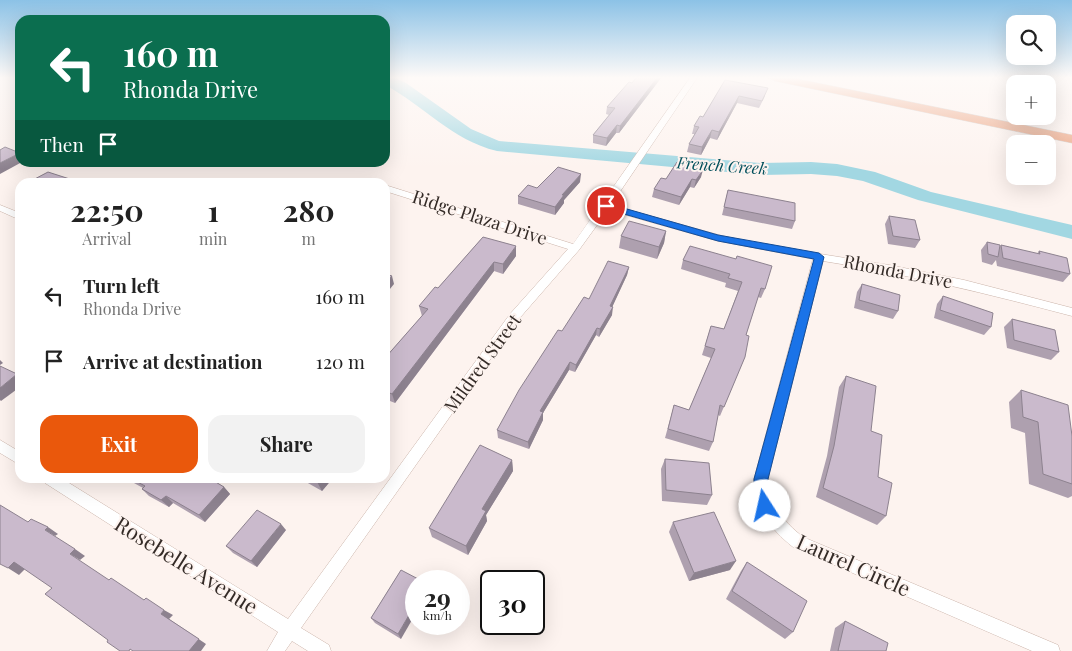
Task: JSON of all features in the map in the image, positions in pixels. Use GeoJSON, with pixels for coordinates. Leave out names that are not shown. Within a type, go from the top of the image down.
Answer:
{"type":"FeatureCollection","features":[{"type":"Feature","properties":{"kind":"main road"},"geometry":{"type":"LineString","coordinates":[[925,108],[1072,138]]}},
{"type":"Feature","properties":{"kind":"street","name":"Mildred Street"},"geometry":{"type":"LineString","coordinates":[[275,651],[514,317],[575,248],[673,108]]}},
{"type":"Feature","properties":{"kind":"street","name":"Ridge Plaza Drive"},"geometry":{"type":"LineString","coordinates":[[390,190],[575,248]]}},
{"type":"Feature","properties":{"kind":"street","name":"Rhonda Drive"},"geometry":{"type":"LineString","coordinates":[[606,206],[718,238],[889,268],[964,284],[1072,312]]}},
{"type":"Feature","properties":{"kind":"street"},"geometry":{"type":"LineString","coordinates":[[0,208],[15,215]]}},
{"type":"Feature","properties":{"kind":"street","name":"Laurel Circle"},"geometry":{"type":"LineString","coordinates":[[819,257],[761,479],[763,499],[773,519],[784,532],[798,542],[1052,651]]}},
{"type":"Feature","properties":{"kind":"street"},"geometry":{"type":"LineString","coordinates":[[0,446],[15,456]]}},
{"type":"Feature","properties":{"kind":"street","name":"Rosebelle Avenue"},"geometry":{"type":"LineString","coordinates":[[58,483],[323,651]]}},
{"type":"Feature","properties":{"kind":"building"},"geometry":{"type":"Polygon","coordinates":[[[615,108],[634,108],[620,126],[617,125],[607,138],[593,135],[615,108]]]}},
{"type":"Feature","properties":{"kind":"building"},"geometry":{"type":"Polygon","coordinates":[[[708,108],[732,108],[719,132],[712,130],[702,147],[689,144],[699,127],[694,126],[700,116],[703,117],[708,108]]]}},
{"type":"Feature","properties":{"kind":"building"},"geometry":{"type":"Polygon","coordinates":[[[5,147],[15,151],[15,156],[0,163],[0,150],[5,147]]]}},
{"type":"Feature","properties":{"kind":"building"},"geometry":{"type":"Polygon","coordinates":[[[677,162],[703,170],[696,180],[692,179],[681,197],[654,189],[661,178],[666,179],[677,162]]]}},
{"type":"Feature","properties":{"kind":"building"},"geometry":{"type":"Polygon","coordinates":[[[558,167],[581,174],[562,195],[564,195],[555,207],[518,196],[528,185],[537,188],[558,167]]]}},
{"type":"Feature","properties":{"kind":"building"},"geometry":{"type":"Polygon","coordinates":[[[48,172],[67,178],[37,178],[48,172]]]}},
{"type":"Feature","properties":{"kind":"building"},"geometry":{"type":"Polygon","coordinates":[[[728,190],[795,203],[795,221],[724,207],[728,190]]]}},
{"type":"Feature","properties":{"kind":"building"},"geometry":{"type":"Polygon","coordinates":[[[889,216],[915,220],[920,240],[893,236],[889,216]]]}},
{"type":"Feature","properties":{"kind":"building"},"geometry":{"type":"Polygon","coordinates":[[[629,221],[666,231],[659,247],[621,236],[629,221]]]}},
{"type":"Feature","properties":{"kind":"building"},"geometry":{"type":"Polygon","coordinates":[[[483,237],[516,246],[503,264],[494,262],[392,394],[390,393],[390,352],[428,309],[419,306],[435,287],[438,288],[483,237]]]}},
{"type":"Feature","properties":{"kind":"building"},"geometry":{"type":"Polygon","coordinates":[[[987,242],[1000,245],[998,257],[988,254],[987,242]]]}},
{"type":"Feature","properties":{"kind":"building"},"geometry":{"type":"Polygon","coordinates":[[[1001,245],[1067,258],[1070,274],[1003,258],[1001,245]]]}},
{"type":"Feature","properties":{"kind":"building"},"geometry":{"type":"Polygon","coordinates":[[[690,246],[736,259],[737,256],[772,266],[765,289],[761,288],[746,335],[749,336],[745,357],[724,407],[720,405],[713,442],[668,429],[674,405],[689,410],[715,349],[705,346],[711,326],[724,329],[742,282],[728,278],[730,274],[683,260],[690,246]]]}},
{"type":"Feature","properties":{"kind":"building"},"geometry":{"type":"Polygon","coordinates":[[[608,261],[629,267],[610,306],[613,307],[600,329],[597,328],[576,365],[570,362],[540,411],[543,412],[528,442],[497,430],[519,390],[558,330],[562,331],[584,297],[589,299],[608,261]]]}},
{"type":"Feature","properties":{"kind":"building"},"geometry":{"type":"Polygon","coordinates":[[[862,284],[900,295],[898,311],[859,300],[862,284]]]}},
{"type":"Feature","properties":{"kind":"building"},"geometry":{"type":"Polygon","coordinates":[[[943,296],[993,313],[991,327],[940,310],[943,296]]]}},
{"type":"Feature","properties":{"kind":"building"},"geometry":{"type":"Polygon","coordinates":[[[1012,319],[1055,330],[1059,352],[1014,340],[1012,319]]]}},
{"type":"Feature","properties":{"kind":"building"},"geometry":{"type":"Polygon","coordinates":[[[0,366],[15,373],[15,376],[0,388],[0,366]]]}},
{"type":"Feature","properties":{"kind":"building"},"geometry":{"type":"Polygon","coordinates":[[[846,376],[876,386],[871,431],[882,435],[878,477],[892,483],[886,516],[823,488],[834,446],[846,376]]]}},
{"type":"Feature","properties":{"kind":"building"},"geometry":{"type":"Polygon","coordinates":[[[1021,390],[1068,405],[1072,436],[1072,484],[1043,474],[1038,422],[1023,417],[1021,390]]]}},
{"type":"Feature","properties":{"kind":"building"},"geometry":{"type":"Polygon","coordinates":[[[480,445],[512,460],[482,509],[486,511],[466,546],[429,528],[480,445]]]}},
{"type":"Feature","properties":{"kind":"building"},"geometry":{"type":"Polygon","coordinates":[[[665,459],[709,463],[712,495],[666,490],[665,459]]]}},
{"type":"Feature","properties":{"kind":"building"},"geometry":{"type":"Polygon","coordinates":[[[139,483],[217,483],[224,487],[199,515],[166,496],[161,500],[142,489],[145,486],[139,483]]]}},
{"type":"Feature","properties":{"kind":"building"},"geometry":{"type":"Polygon","coordinates":[[[0,505],[28,522],[31,519],[48,527],[45,530],[75,549],[70,554],[109,580],[111,578],[144,600],[146,598],[164,610],[161,614],[199,639],[189,651],[133,651],[130,649],[129,651],[120,651],[45,594],[52,588],[14,562],[8,568],[0,564],[0,505]]]}},
{"type":"Feature","properties":{"kind":"building"},"geometry":{"type":"Polygon","coordinates":[[[257,510],[281,524],[251,561],[226,546],[257,510]]]}},
{"type":"Feature","properties":{"kind":"building"},"geometry":{"type":"Polygon","coordinates":[[[714,512],[736,561],[694,573],[673,522],[714,512]]]}},
{"type":"Feature","properties":{"kind":"building"},"geometry":{"type":"Polygon","coordinates":[[[747,562],[807,601],[793,632],[732,591],[747,562]]]}},
{"type":"Feature","properties":{"kind":"building"},"geometry":{"type":"Polygon","coordinates":[[[401,570],[405,572],[405,622],[398,634],[371,618],[401,570]]]}},
{"type":"Feature","properties":{"kind":"building"},"geometry":{"type":"Polygon","coordinates":[[[845,621],[888,643],[886,651],[838,651],[845,621]]]}},
{"type":"Feature","properties":{"kind":"waterway","name":"French Creek"},"geometry":{"type":"LineString","coordinates":[[430,108],[465,133],[497,146],[760,169],[811,168],[837,170],[868,176],[925,196],[1072,232]]}},
{"type":"Feature","properties":{"kind":"route"},"geometry":{"type":"LineString","coordinates":[[606,206],[718,238],[819,257],[761,479],[761,492],[765,506]]}}]}
